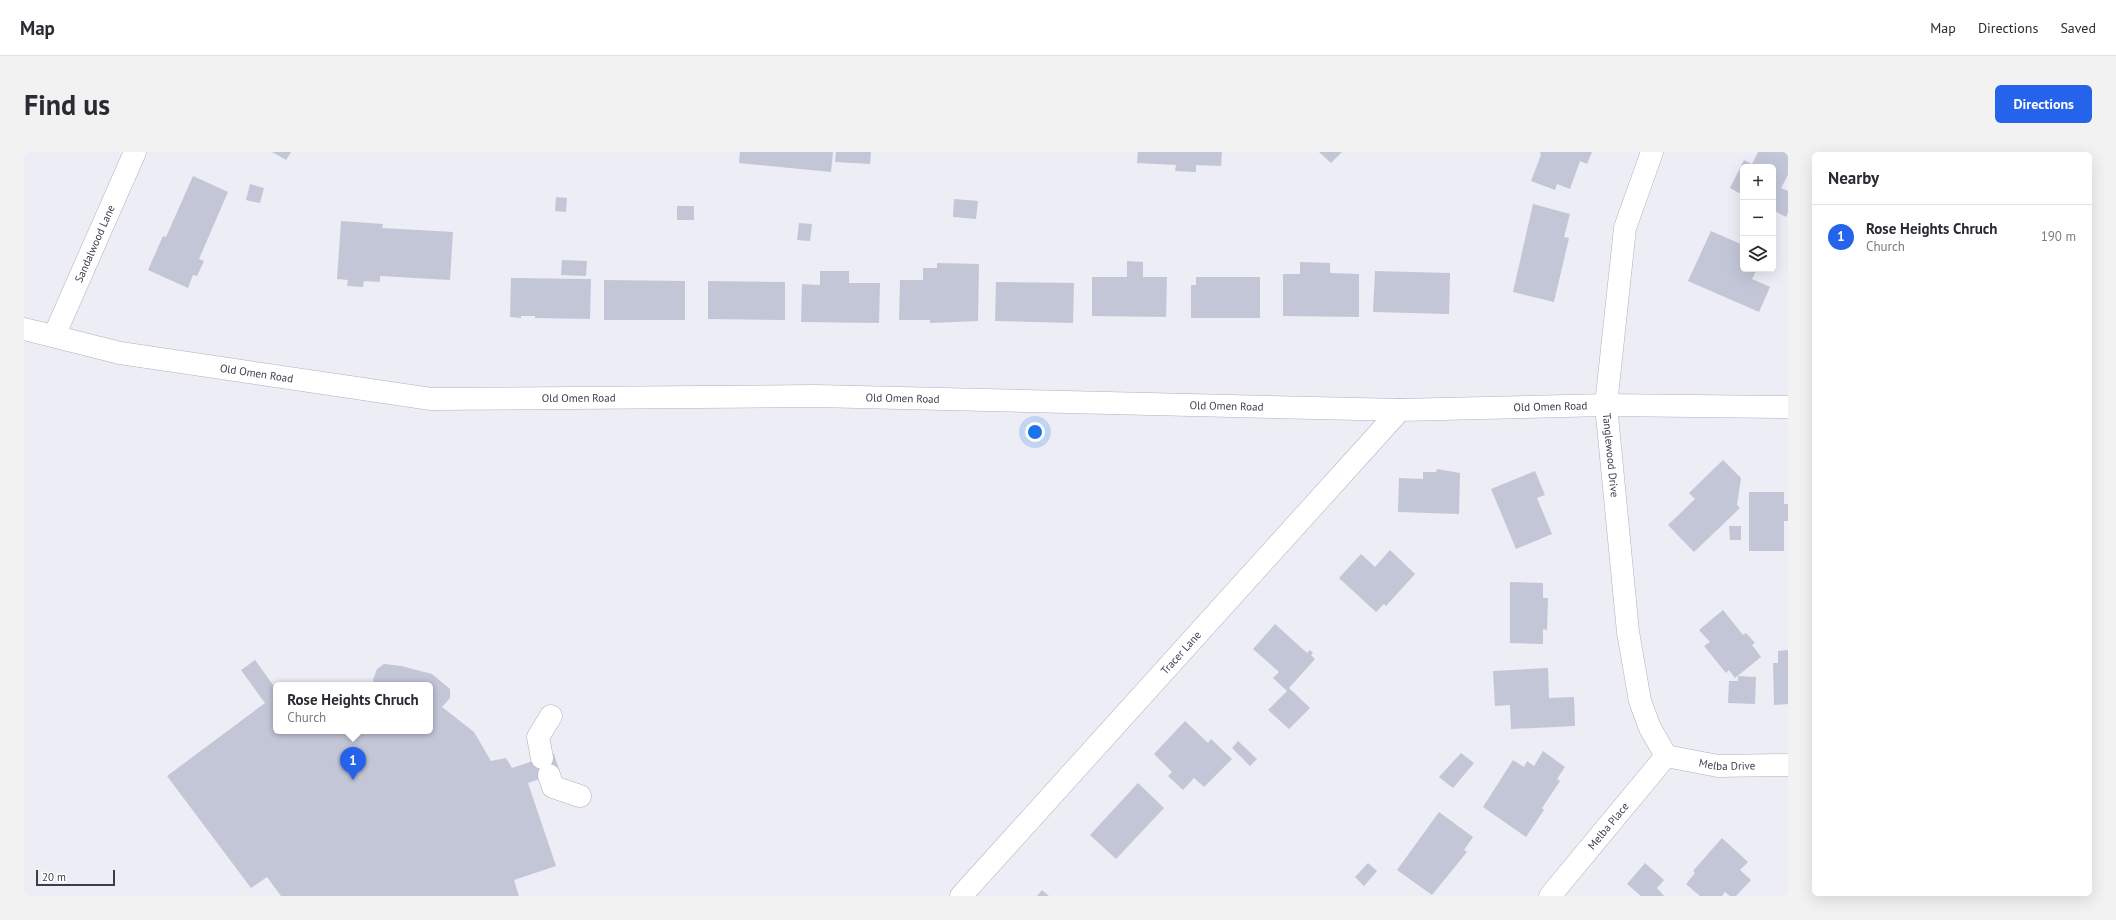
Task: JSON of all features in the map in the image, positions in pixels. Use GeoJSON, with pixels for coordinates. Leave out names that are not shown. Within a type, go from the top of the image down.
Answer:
{"type":"FeatureCollection","features":[{"type":"Feature","properties":{"kind":"street","name":"Sandalwood Lane"},"geometry":{"type":"LineString","coordinates":[[54,336],[135,152]]}},
{"type":"Feature","properties":{"kind":"street","name":"Tanglewood Drive"},"geometry":{"type":"LineString","coordinates":[[1652,152],[1625,228],[1606,405],[1628,632],[1640,701],[1650,728],[1666,756]]}},
{"type":"Feature","properties":{"kind":"street","name":"Old Omen Road"},"geometry":{"type":"LineString","coordinates":[[24,329],[120,353],[431,399],[815,396],[1400,410],[1606,405],[1788,407]]}},
{"type":"Feature","properties":{"kind":"street","name":"Tracer Lane"},"geometry":{"type":"LineString","coordinates":[[961,896],[1400,410]]}},
{"type":"Feature","properties":{"kind":"street"},"geometry":{"type":"LineString","coordinates":[[551,716],[538,737],[553,787],[580,796]]}},
{"type":"Feature","properties":{"kind":"street","name":"Melba Drive"},"geometry":{"type":"LineString","coordinates":[[1666,756],[1718,766],[1788,765]]}},
{"type":"Feature","properties":{"kind":"street","name":"Melba Place"},"geometry":{"type":"LineString","coordinates":[[1550,896],[1666,756]]}},
{"type":"Feature","properties":{"kind":"building"},"geometry":{"type":"Polygon","coordinates":[[[272,152],[291,152],[286,160],[272,152]]]}},
{"type":"Feature","properties":{"kind":"building"},"geometry":{"type":"Polygon","coordinates":[[[740,152],[833,152],[831,172],[739,163],[740,152]]]}},
{"type":"Feature","properties":{"kind":"building"},"geometry":{"type":"Polygon","coordinates":[[[836,152],[871,152],[870,164],[835,162],[836,152]]]}},
{"type":"Feature","properties":{"kind":"building"},"geometry":{"type":"Polygon","coordinates":[[[1138,152],[1222,152],[1221,166],[1196,165],[1196,172],[1175,171],[1176,165],[1137,163],[1138,152]]]}},
{"type":"Feature","properties":{"kind":"building"},"geometry":{"type":"Polygon","coordinates":[[[1319,152],[1342,152],[1331,163],[1319,152]]]}},
{"type":"Feature","properties":{"kind":"building"},"geometry":{"type":"Polygon","coordinates":[[[1540,152],[1592,152],[1587,164],[1580,161],[1570,189],[1557,184],[1555,190],[1531,181],[1541,155],[1540,152]]]}},
{"type":"Feature","properties":{"kind":"building"},"geometry":{"type":"Polygon","coordinates":[[[1758,152],[1788,152],[1788,175],[1781,188],[1788,191],[1788,213],[1786,217],[1776,212],[1776,164],[1752,164],[1758,152]]]}},
{"type":"Feature","properties":{"kind":"building"},"geometry":{"type":"Polygon","coordinates":[[[1744,160],[1752,164],[1742,164],[1744,160]]]}},
{"type":"Feature","properties":{"kind":"building"},"geometry":{"type":"Polygon","coordinates":[[[1740,168],[1740,193],[1730,188],[1740,168]]]}},
{"type":"Feature","properties":{"kind":"building"},"geometry":{"type":"Polygon","coordinates":[[[193,176],[228,192],[199,259],[204,261],[197,276],[193,275],[188,288],[148,270],[163,236],[166,237],[193,176]]]}},
{"type":"Feature","properties":{"kind":"building"},"geometry":{"type":"Polygon","coordinates":[[[250,184],[264,188],[260,203],[246,200],[250,184]]]}},
{"type":"Feature","properties":{"kind":"building"},"geometry":{"type":"Polygon","coordinates":[[[556,197],[567,198],[566,212],[555,211],[556,197]]]}},
{"type":"Feature","properties":{"kind":"building"},"geometry":{"type":"Polygon","coordinates":[[[954,199],[978,201],[976,219],[953,217],[954,199]]]}},
{"type":"Feature","properties":{"kind":"building"},"geometry":{"type":"Polygon","coordinates":[[[1533,204],[1570,214],[1564,237],[1569,238],[1554,302],[1513,292],[1533,204]]]}},
{"type":"Feature","properties":{"kind":"building"},"geometry":{"type":"Polygon","coordinates":[[[677,206],[694,206],[694,220],[677,220],[677,206]]]}},
{"type":"Feature","properties":{"kind":"building"},"geometry":{"type":"Polygon","coordinates":[[[341,221],[383,224],[382,228],[453,232],[450,280],[380,276],[380,282],[364,281],[363,287],[347,286],[348,280],[337,279],[341,221]]]}},
{"type":"Feature","properties":{"kind":"building"},"geometry":{"type":"Polygon","coordinates":[[[799,223],[812,224],[810,241],[797,240],[799,223]]]}},
{"type":"Feature","properties":{"kind":"building"},"geometry":{"type":"Polygon","coordinates":[[[1711,231],[1740,244],[1740,272],[1756,272],[1752,279],[1770,287],[1759,312],[1688,281],[1711,231]]]}},
{"type":"Feature","properties":{"kind":"building"},"geometry":{"type":"Polygon","coordinates":[[[562,260],[587,261],[586,276],[561,275],[562,260]]]}},
{"type":"Feature","properties":{"kind":"building"},"geometry":{"type":"Polygon","coordinates":[[[1127,261],[1143,262],[1143,277],[1167,277],[1166,317],[1092,316],[1092,277],[1127,277],[1127,261]]]}},
{"type":"Feature","properties":{"kind":"building"},"geometry":{"type":"Polygon","coordinates":[[[1300,262],[1330,263],[1330,273],[1359,274],[1359,317],[1283,316],[1283,274],[1300,274],[1300,262]]]}},
{"type":"Feature","properties":{"kind":"building"},"geometry":{"type":"Polygon","coordinates":[[[937,263],[979,264],[978,321],[930,323],[930,320],[899,320],[900,280],[923,280],[923,268],[937,268],[937,263]]]}},
{"type":"Feature","properties":{"kind":"building"},"geometry":{"type":"Polygon","coordinates":[[[820,271],[849,271],[849,283],[880,283],[879,323],[801,322],[802,284],[820,285],[820,271]]]}},
{"type":"Feature","properties":{"kind":"building"},"geometry":{"type":"Polygon","coordinates":[[[1375,271],[1450,273],[1449,314],[1373,312],[1375,271]]]}},
{"type":"Feature","properties":{"kind":"building"},"geometry":{"type":"Polygon","coordinates":[[[1196,277],[1260,277],[1260,318],[1191,318],[1191,285],[1196,285],[1196,277]]]}},
{"type":"Feature","properties":{"kind":"building"},"geometry":{"type":"Polygon","coordinates":[[[511,278],[591,279],[590,319],[535,318],[535,316],[521,316],[521,318],[510,317],[511,278]]]}},
{"type":"Feature","properties":{"kind":"building"},"geometry":{"type":"Polygon","coordinates":[[[604,280],[685,281],[685,320],[604,320],[604,280]]]}},
{"type":"Feature","properties":{"kind":"building"},"geometry":{"type":"Polygon","coordinates":[[[708,281],[785,282],[785,320],[708,319],[708,281]]]}},
{"type":"Feature","properties":{"kind":"building"},"geometry":{"type":"Polygon","coordinates":[[[996,282],[1074,283],[1073,323],[995,321],[996,282]]]}},
{"type":"Feature","properties":{"kind":"building"},"geometry":{"type":"Polygon","coordinates":[[[1723,460],[1741,478],[1737,505],[1740,508],[1694,552],[1668,525],[1695,499],[1689,493],[1723,460]]]}},
{"type":"Feature","properties":{"kind":"building"},"geometry":{"type":"Polygon","coordinates":[[[1437,469],[1460,473],[1459,514],[1398,512],[1399,478],[1423,479],[1423,472],[1436,472],[1437,469]]]}},
{"type":"Feature","properties":{"kind":"building"},"geometry":{"type":"Polygon","coordinates":[[[1535,471],[1545,495],[1537,498],[1552,534],[1516,549],[1491,489],[1535,471]]]}},
{"type":"Feature","properties":{"kind":"building"},"geometry":{"type":"Polygon","coordinates":[[[1749,492],[1784,492],[1784,504],[1788,504],[1788,521],[1784,521],[1784,551],[1749,551],[1749,492]]]}},
{"type":"Feature","properties":{"kind":"building"},"geometry":{"type":"Polygon","coordinates":[[[1729,526],[1741,526],[1741,540],[1730,540],[1729,526]]]}},
{"type":"Feature","properties":{"kind":"building"},"geometry":{"type":"Polygon","coordinates":[[[1390,550],[1415,574],[1386,606],[1384,604],[1376,612],[1339,578],[1361,554],[1375,567],[1390,550]]]}},
{"type":"Feature","properties":{"kind":"building"},"geometry":{"type":"Polygon","coordinates":[[[1510,582],[1543,583],[1543,598],[1548,598],[1547,630],[1543,629],[1543,644],[1510,643],[1510,582]]]}},
{"type":"Feature","properties":{"kind":"building"},"geometry":{"type":"Polygon","coordinates":[[[1723,610],[1743,635],[1746,633],[1755,643],[1752,645],[1761,657],[1735,678],[1729,670],[1726,673],[1704,646],[1710,642],[1699,630],[1723,610]]]}},
{"type":"Feature","properties":{"kind":"building"},"geometry":{"type":"Polygon","coordinates":[[[1275,624],[1307,653],[1310,650],[1313,653],[1311,655],[1315,659],[1289,688],[1310,708],[1289,729],[1268,710],[1287,691],[1273,678],[1279,672],[1253,649],[1275,624]]]}},
{"type":"Feature","properties":{"kind":"building"},"geometry":{"type":"Polygon","coordinates":[[[1788,650],[1788,704],[1774,705],[1773,663],[1778,663],[1778,651],[1788,650]]]}},
{"type":"Feature","properties":{"kind":"building"},"geometry":{"type":"Polygon","coordinates":[[[255,660],[273,685],[273,734],[433,734],[433,682],[373,682],[373,680],[377,669],[384,664],[401,666],[432,674],[450,689],[450,698],[442,707],[474,732],[491,761],[506,758],[512,768],[554,754],[560,772],[528,783],[556,866],[514,880],[519,896],[281,896],[267,877],[251,888],[167,776],[265,703],[241,670],[255,660]]]}},
{"type":"Feature","properties":{"kind":"building"},"geometry":{"type":"Polygon","coordinates":[[[1548,668],[1549,698],[1574,697],[1575,726],[1511,729],[1510,705],[1495,706],[1493,671],[1548,668]]]}},
{"type":"Feature","properties":{"kind":"building"},"geometry":{"type":"Polygon","coordinates":[[[1738,676],[1756,677],[1755,704],[1728,703],[1729,681],[1738,681],[1738,676]]]}},
{"type":"Feature","properties":{"kind":"building"},"geometry":{"type":"Polygon","coordinates":[[[1185,721],[1208,743],[1211,739],[1232,759],[1204,787],[1194,778],[1183,790],[1168,776],[1172,772],[1154,754],[1185,721]]]}},
{"type":"Feature","properties":{"kind":"building"},"geometry":{"type":"Polygon","coordinates":[[[1238,741],[1257,759],[1250,766],[1232,748],[1238,741]]]}},
{"type":"Feature","properties":{"kind":"building"},"geometry":{"type":"Polygon","coordinates":[[[1543,751],[1565,767],[1557,779],[1560,781],[1542,808],[1544,810],[1526,837],[1483,807],[1513,760],[1524,767],[1527,761],[1534,766],[1543,751]]]}},
{"type":"Feature","properties":{"kind":"building"},"geometry":{"type":"Polygon","coordinates":[[[1461,753],[1474,763],[1453,788],[1439,777],[1461,753]]]}},
{"type":"Feature","properties":{"kind":"building"},"geometry":{"type":"Polygon","coordinates":[[[1138,783],[1164,808],[1116,859],[1090,835],[1138,783]]]}},
{"type":"Feature","properties":{"kind":"building"},"geometry":{"type":"Polygon","coordinates":[[[1439,812],[1473,837],[1464,850],[1467,852],[1432,895],[1397,870],[1439,812]]]}},
{"type":"Feature","properties":{"kind":"building"},"geometry":{"type":"Polygon","coordinates":[[[1722,838],[1748,862],[1740,870],[1751,880],[1736,896],[1730,896],[1725,892],[1722,896],[1700,896],[1686,884],[1695,873],[1693,871],[1722,838]]]}},
{"type":"Feature","properties":{"kind":"building"},"geometry":{"type":"Polygon","coordinates":[[[1368,863],[1377,871],[1364,886],[1355,877],[1368,863]]]}},
{"type":"Feature","properties":{"kind":"building"},"geometry":{"type":"Polygon","coordinates":[[[1645,863],[1664,880],[1657,888],[1664,896],[1641,896],[1627,884],[1645,863]]]}},
{"type":"Feature","properties":{"kind":"building"},"geometry":{"type":"Polygon","coordinates":[[[1042,890],[1049,896],[1037,896],[1042,890]]]}},
{"type":"Feature","properties":{"kind":"place","name":"Rose Heights Chruch"},"geometry":{"type":"Point","coordinates":[353,780]}}]}
